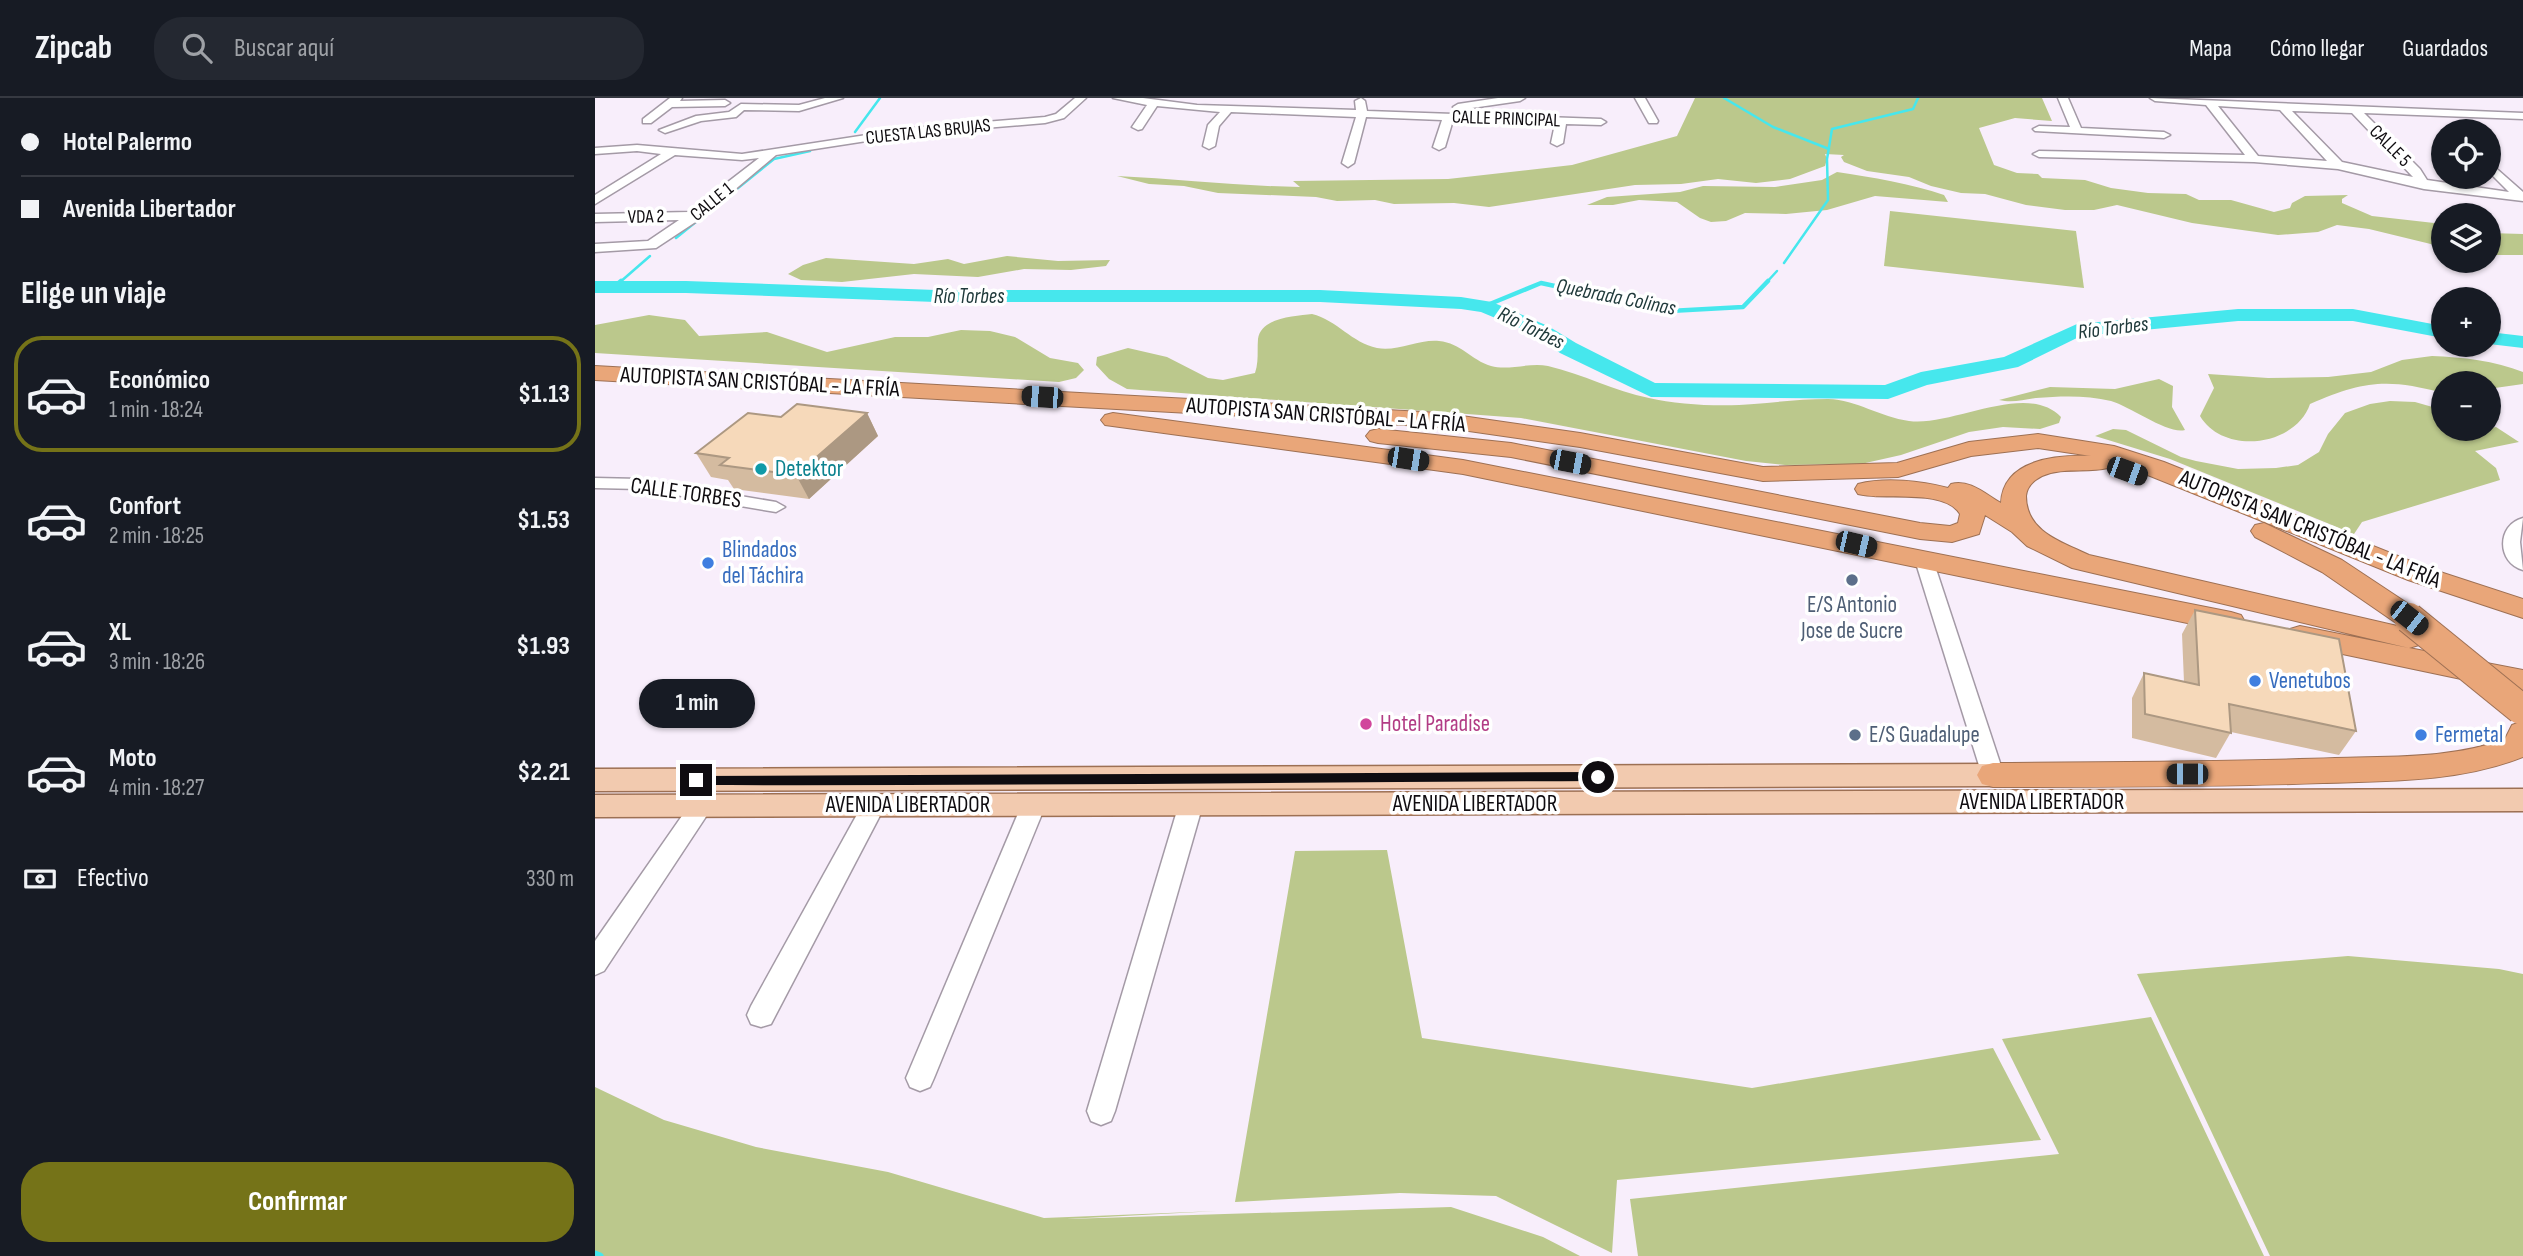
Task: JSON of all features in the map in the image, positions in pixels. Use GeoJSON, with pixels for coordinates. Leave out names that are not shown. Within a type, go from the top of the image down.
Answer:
{"type":"FeatureCollection","features":[{"type":"Feature","properties":{"kind":"highway","name":"AUTOPISTA SAN CRISTÓBAL - LA FRÍA"},"geometry":{"type":"LineString","coordinates":[[595,373],[1441,420],[1567,438],[1763,474],[1898,471],[1969,449],[2014,442],[2070,444],[2103,451],[2197,484],[2418,574],[2523,609]]}},
{"type":"Feature","properties":{"kind":"highway","name":"AUTOPISTA SAN CRISTÓBAL - LA FRÍA"},"geometry":{"type":"LineString","coordinates":[[595,391],[1129,421],[1463,467],[1924,560],[2523,710]]}},
{"type":"Feature","properties":{"kind":"highway"},"geometry":{"type":"LineString","coordinates":[[1129,421],[1226,424],[1511,450],[1940,533],[1952,534],[1969,528],[1974,513],[1973,502]]}},
{"type":"Feature","properties":{"kind":"highway"},"geometry":{"type":"LineString","coordinates":[[1973,502],[2010,472],[2033,470],[2050,464],[2101,464],[2162,483],[2293,544],[2362,585],[2409,618],[2523,710],[2517,747],[2495,757],[2393,768],[2270,773],[1993,775]]}},
{"type":"Feature","properties":{"kind":"highway"},"geometry":{"type":"LineString","coordinates":[[2021,526],[2013,510],[2014,494],[2020,479],[2033,470]]}},
{"type":"Feature","properties":{"kind":"highway"},"geometry":{"type":"LineString","coordinates":[[1898,471],[1946,482],[1973,502],[2021,526],[2036,540],[2081,562],[2394,635],[2523,661]]}},
{"type":"Feature","properties":{"kind":"highway"},"geometry":{"type":"LineString","coordinates":[[1763,474],[1840,488],[1938,492],[1973,502]]}},
{"type":"Feature","properties":{"kind":"main road","name":"AVENIDA LIBERTADOR"},"geometry":{"type":"LineString","coordinates":[[595,780],[1041,781],[1228,777],[1993,775]]}},
{"type":"Feature","properties":{"kind":"main road","name":"AVENIDA LIBERTADOR"},"geometry":{"type":"LineString","coordinates":[[595,806],[2523,800]]}},
{"type":"Feature","properties":{"kind":"street"},"geometry":{"type":"LineString","coordinates":[[774,108],[788,98]]}},
{"type":"Feature","properties":{"kind":"street"},"geometry":{"type":"LineString","coordinates":[[665,130],[700,118],[726,116],[741,107],[799,108],[838,98]]}},
{"type":"Feature","properties":{"kind":"street","name":"CUESTA LAS BRUJAS"},"geometry":{"type":"LineString","coordinates":[[595,151],[637,148],[724,157],[770,155],[912,131],[1045,120],[1060,116],[1081,98]]}},
{"type":"Feature","properties":{"kind":"street","name":"CALLE PRINCIPAL"},"geometry":{"type":"LineString","coordinates":[[1118,98],[1154,103],[1199,103],[1229,108],[1601,122]]}},
{"type":"Feature","properties":{"kind":"street"},"geometry":{"type":"LineString","coordinates":[[1348,163],[1362,113],[1359,98]]}},
{"type":"Feature","properties":{"kind":"street"},"geometry":{"type":"LineString","coordinates":[[1407,114],[1422,108],[1520,98]]}},
{"type":"Feature","properties":{"kind":"street"},"geometry":{"type":"LineString","coordinates":[[1640,98],[1653,121]]}},
{"type":"Feature","properties":{"kind":"street"},"geometry":{"type":"LineString","coordinates":[[2063,98],[2077,131]]}},
{"type":"Feature","properties":{"kind":"street"},"geometry":{"type":"LineString","coordinates":[[2155,98],[2239,101],[2283,107],[2523,116]]}},
{"type":"Feature","properties":{"kind":"street"},"geometry":{"type":"LineString","coordinates":[[2303,98],[2310,108]]}},
{"type":"Feature","properties":{"kind":"street"},"geometry":{"type":"LineString","coordinates":[[2364,98],[2378,110]]}},
{"type":"Feature","properties":{"kind":"street"},"geometry":{"type":"LineString","coordinates":[[1324,99],[1327,111]]}},
{"type":"Feature","properties":{"kind":"street"},"geometry":{"type":"LineString","coordinates":[[647,121],[673,101],[744,104],[741,107]]}},
{"type":"Feature","properties":{"kind":"street"},"geometry":{"type":"LineString","coordinates":[[2215,101],[2254,159]]}},
{"type":"Feature","properties":{"kind":"street"},"geometry":{"type":"LineString","coordinates":[[1138,127],[1154,103]]}},
{"type":"Feature","properties":{"kind":"street"},"geometry":{"type":"LineString","coordinates":[[2283,107],[2338,165]]}},
{"type":"Feature","properties":{"kind":"street"},"geometry":{"type":"LineString","coordinates":[[1209,146],[1213,125],[1229,108]]}},
{"type":"Feature","properties":{"kind":"street","name":"CALLE 5"},"geometry":{"type":"LineString","coordinates":[[2355,110],[2416,172],[2424,185]]}},
{"type":"Feature","properties":{"kind":"street"},"geometry":{"type":"LineString","coordinates":[[2425,112],[2434,119]]}},
{"type":"Feature","properties":{"kind":"street"},"geometry":{"type":"LineString","coordinates":[[1439,147],[1449,116]]}},
{"type":"Feature","properties":{"kind":"street"},"geometry":{"type":"LineString","coordinates":[[2156,120],[2182,159]]}},
{"type":"Feature","properties":{"kind":"street"},"geometry":{"type":"LineString","coordinates":[[1557,143],[1561,121]]}},
{"type":"Feature","properties":{"kind":"street"},"geometry":{"type":"LineString","coordinates":[[2039,130],[2164,135]]}},
{"type":"Feature","properties":{"kind":"street"},"geometry":{"type":"LineString","coordinates":[[595,200],[673,151]]}},
{"type":"Feature","properties":{"kind":"street"},"geometry":{"type":"LineString","coordinates":[[2039,154],[2254,159],[2338,165],[2424,185],[2522,197]]}},
{"type":"Feature","properties":{"kind":"street","name":"CALLE 1"},"geometry":{"type":"LineString","coordinates":[[595,248],[651,245],[697,215],[770,155]]}},
{"type":"Feature","properties":{"kind":"street"},"geometry":{"type":"LineString","coordinates":[[2501,177],[2522,197]]}},
{"type":"Feature","properties":{"kind":"street","name":"VDA 2"},"geometry":{"type":"LineString","coordinates":[[595,218],[697,215]]}},
{"type":"Feature","properties":{"kind":"street","name":"CALLE TORBES"},"geometry":{"type":"LineString","coordinates":[[595,483],[640,484],[776,507]]}},
{"type":"Feature","properties":{"kind":"street"},"geometry":{"type":"LineString","coordinates":[[2523,524],[2513,531],[2510,541],[2523,564]]}},
{"type":"Feature","properties":{"kind":"street"},"geometry":{"type":"LineString","coordinates":[[1924,560],[1993,775]]}},
{"type":"Feature","properties":{"kind":"street"},"geometry":{"type":"LineString","coordinates":[[921,1078],[1034,804]]}},
{"type":"Feature","properties":{"kind":"street"},"geometry":{"type":"LineString","coordinates":[[1101,1111],[1191,804]]}},
{"type":"Feature","properties":{"kind":"street"},"geometry":{"type":"LineString","coordinates":[[595,963],[701,806]]}},
{"type":"Feature","properties":{"kind":"street"},"geometry":{"type":"LineString","coordinates":[[761,1015],[873,806]]}},
{"type":"Feature","properties":{"kind":"green space"},"geometry":{"type":"Polygon","coordinates":[[[1695,98],[2042,98],[2052,121],[2015,118],[1979,128],[1994,165],[2017,173],[2038,174],[2042,178],[2085,180],[2111,188],[2148,193],[2186,194],[2199,200],[2231,200],[2274,212],[2290,208],[2292,203],[2305,196],[2348,195],[2342,199],[2342,203],[2372,216],[2431,223],[2431,244],[2369,229],[2337,225],[2318,232],[2278,235],[2192,223],[2117,205],[2094,210],[2065,210],[2026,205],[1985,194],[1961,193],[1931,186],[1909,177],[1867,171],[1844,162],[1841,157],[1844,155],[1825,154],[1825,166],[1790,179],[1756,183],[1718,179],[1681,184],[1635,185],[1489,207],[1454,203],[1394,204],[1375,200],[1337,201],[1316,197],[1218,193],[1184,186],[1149,184],[1117,176],[1300,187],[1293,181],[1448,179],[1572,165],[1677,136],[1695,98]]]}},
{"type":"Feature","properties":{"kind":"green space"},"geometry":{"type":"Polygon","coordinates":[[[1837,172],[1919,187],[1944,195],[1948,202],[1875,196],[1827,210],[1786,214],[1745,213],[1726,221],[1711,222],[1700,218],[1677,202],[1639,200],[1613,205],[1587,205],[1607,197],[1680,192],[1703,186],[1775,187],[1822,180],[1837,172]]]}},
{"type":"Feature","properties":{"kind":"green space"},"geometry":{"type":"Polygon","coordinates":[[[1890,211],[2076,231],[2084,288],[1884,266],[1890,211]]]}},
{"type":"Feature","properties":{"kind":"green space"},"geometry":{"type":"Polygon","coordinates":[[[2501,233],[2523,234],[2523,255],[2501,255],[2501,233]]]}},
{"type":"Feature","properties":{"kind":"green space"},"geometry":{"type":"Polygon","coordinates":[[[1007,256],[1058,261],[1110,260],[1106,266],[1071,270],[1024,269],[978,277],[914,274],[842,282],[801,280],[788,274],[803,265],[826,258],[914,264],[948,259],[964,264],[1007,256]]]}},
{"type":"Feature","properties":{"kind":"green space"},"geometry":{"type":"Polygon","coordinates":[[[1312,314],[1377,348],[1431,341],[1447,342],[1491,366],[1548,366],[1636,395],[1674,402],[1729,405],[1828,399],[1849,402],[1909,421],[1927,421],[2009,404],[2029,403],[2046,407],[2061,417],[2059,423],[2040,429],[2003,427],[1969,432],[1901,455],[1861,464],[1785,465],[1746,461],[1521,418],[1127,389],[1109,379],[1096,365],[1097,357],[1128,348],[1167,357],[1208,378],[1223,380],[1255,373],[1258,339],[1265,326],[1280,319],[1312,314]]]}},
{"type":"Feature","properties":{"kind":"green space"},"geometry":{"type":"Polygon","coordinates":[[[649,315],[685,320],[699,336],[767,332],[827,352],[895,337],[928,337],[961,330],[990,331],[1015,337],[1050,358],[1078,363],[1084,370],[1076,378],[1059,382],[595,353],[595,325],[649,315]]]}},
{"type":"Feature","properties":{"kind":"green space"},"geometry":{"type":"Polygon","coordinates":[[[2431,356],[2478,360],[2523,372],[2523,384],[2501,387],[2501,371],[2431,371],[2431,390],[2390,384],[2361,386],[2310,404],[2302,418],[2290,429],[2259,441],[2225,437],[2211,429],[2200,416],[2214,388],[2208,374],[2268,378],[2328,377],[2371,372],[2402,360],[2431,356]]]}},
{"type":"Feature","properties":{"kind":"green space"},"geometry":{"type":"Polygon","coordinates":[[[2159,379],[2173,386],[2172,407],[2185,430],[2169,428],[2119,404],[2102,399],[2064,396],[1999,400],[2050,387],[2115,389],[2159,379]]]}},
{"type":"Feature","properties":{"kind":"green space"},"geometry":{"type":"Polygon","coordinates":[[[2390,401],[2415,402],[2431,407],[2431,441],[2501,441],[2501,430],[2519,442],[2475,451],[2496,468],[2500,480],[2362,522],[2354,534],[2170,459],[2095,436],[2113,429],[2126,430],[2181,457],[2196,461],[2238,469],[2276,468],[2298,465],[2319,452],[2328,434],[2345,413],[2370,404],[2390,401]]]}},
{"type":"Feature","properties":{"kind":"green space"},"geometry":{"type":"Polygon","coordinates":[[[1387,850],[1422,1038],[1752,1088],[1993,1048],[2041,1140],[1617,1180],[1612,1253],[1496,1196],[1400,1193],[1235,1202],[1295,851],[1387,850]]]}},
{"type":"Feature","properties":{"kind":"green space"},"geometry":{"type":"Polygon","coordinates":[[[2348,956],[2499,969],[2523,974],[2523,1256],[2270,1256],[2137,974],[2348,956]]]}},
{"type":"Feature","properties":{"kind":"green space"},"geometry":{"type":"Polygon","coordinates":[[[2151,1017],[2264,1256],[1638,1256],[1630,1199],[2059,1154],[2002,1039],[2151,1017]]]}},
{"type":"Feature","properties":{"kind":"green space"},"geometry":{"type":"Polygon","coordinates":[[[595,1087],[664,1120],[756,1147],[888,1172],[1044,1218],[1217,1211],[1067,1219],[1451,1207],[1543,1237],[1580,1256],[595,1256],[595,1087]]]}},
{"type":"Feature","properties":{"kind":"building"},"geometry":{"type":"Polygon","coordinates":[[[797,404],[867,413],[796,475],[720,465],[729,458],[696,453],[748,413],[781,417],[797,404]]]}},
{"type":"Feature","properties":{"kind":"building","name":"Venetubos"},"geometry":{"type":"Polygon","coordinates":[[[2195,610],[2339,639],[2356,731],[2229,704],[2231,733],[2145,714],[2144,673],[2199,685],[2195,610]]]}},
{"type":"Feature","properties":{"kind":"waterway"},"geometry":{"type":"LineString","coordinates":[[855,132],[880,98]]}},
{"type":"Feature","properties":{"kind":"waterway"},"geometry":{"type":"LineString","coordinates":[[1724,98],[1773,127],[1829,149]]}},
{"type":"Feature","properties":{"kind":"waterway","name":"Quebrada Colinas"},"geometry":{"type":"LineString","coordinates":[[1829,149],[1832,129],[1913,109],[1918,98]]}},
{"type":"Feature","properties":{"kind":"waterway","name":"Quebrada Colinas"},"geometry":{"type":"LineString","coordinates":[[1784,263],[1828,200],[1829,149]]}},
{"type":"Feature","properties":{"kind":"waterway"},"geometry":{"type":"LineString","coordinates":[[676,238],[774,159],[810,151]]}},
{"type":"Feature","properties":{"kind":"waterway"},"geometry":{"type":"LineString","coordinates":[[619,283],[650,256]]}},
{"type":"Feature","properties":{"kind":"waterway","name":"Quebrada Colinas"},"geometry":{"type":"LineString","coordinates":[[1766,283],[1777,271]]}},
{"type":"Feature","properties":{"kind":"waterway","name":"Río Torbes"},"geometry":{"type":"LineString","coordinates":[[614,287],[621,281]]}},
{"type":"Feature","properties":{"kind":"waterway","name":"Quebrada Colinas"},"geometry":{"type":"LineString","coordinates":[[1485,306],[1541,283],[1670,311],[1743,307],[1768,281]]}},
{"type":"Feature","properties":{"kind":"waterway","name":"Río Torbes"},"geometry":{"type":"LineString","coordinates":[[595,287],[686,287],[936,296],[1320,296],[1461,303],[1485,306],[1541,330],[1568,348],[1651,390],[1888,392],[1921,379],[2010,362],[2077,330],[2238,315],[2353,315],[2431,330]]}},
{"type":"Feature","properties":{"kind":"waterway","name":"Río Torbes"},"geometry":{"type":"LineString","coordinates":[[2501,339],[2523,342]]}},
{"type":"Feature","properties":{"kind":"waterway"},"geometry":{"type":"LineString","coordinates":[[595,1254],[600,1256]]}},
{"type":"Feature","properties":{"kind":"place","name":"Detektor"},"geometry":{"type":"Point","coordinates":[761,469]}},
{"type":"Feature","properties":{"kind":"place","name":"Blindados del Táchira"},"geometry":{"type":"Point","coordinates":[708,563]}},
{"type":"Feature","properties":{"kind":"place","name":"E/S Antonio Jose de Sucre"},"geometry":{"type":"Point","coordinates":[1852,580]}},
{"type":"Feature","properties":{"kind":"place","name":"Venetubos"},"geometry":{"type":"Point","coordinates":[2255,681]}},
{"type":"Feature","properties":{"kind":"place","name":"Hotel Paradise"},"geometry":{"type":"Point","coordinates":[1366,724]}},
{"type":"Feature","properties":{"kind":"place","name":"E/S Guadalupe"},"geometry":{"type":"Point","coordinates":[1855,735]}},
{"type":"Feature","properties":{"kind":"place","name":"Fermetal"},"geometry":{"type":"Point","coordinates":[2421,735]}},
{"type":"Feature","properties":{"kind":"route"},"geometry":{"type":"LineString","coordinates":[[696,780],[1041,781],[1598,777]]}}]}
